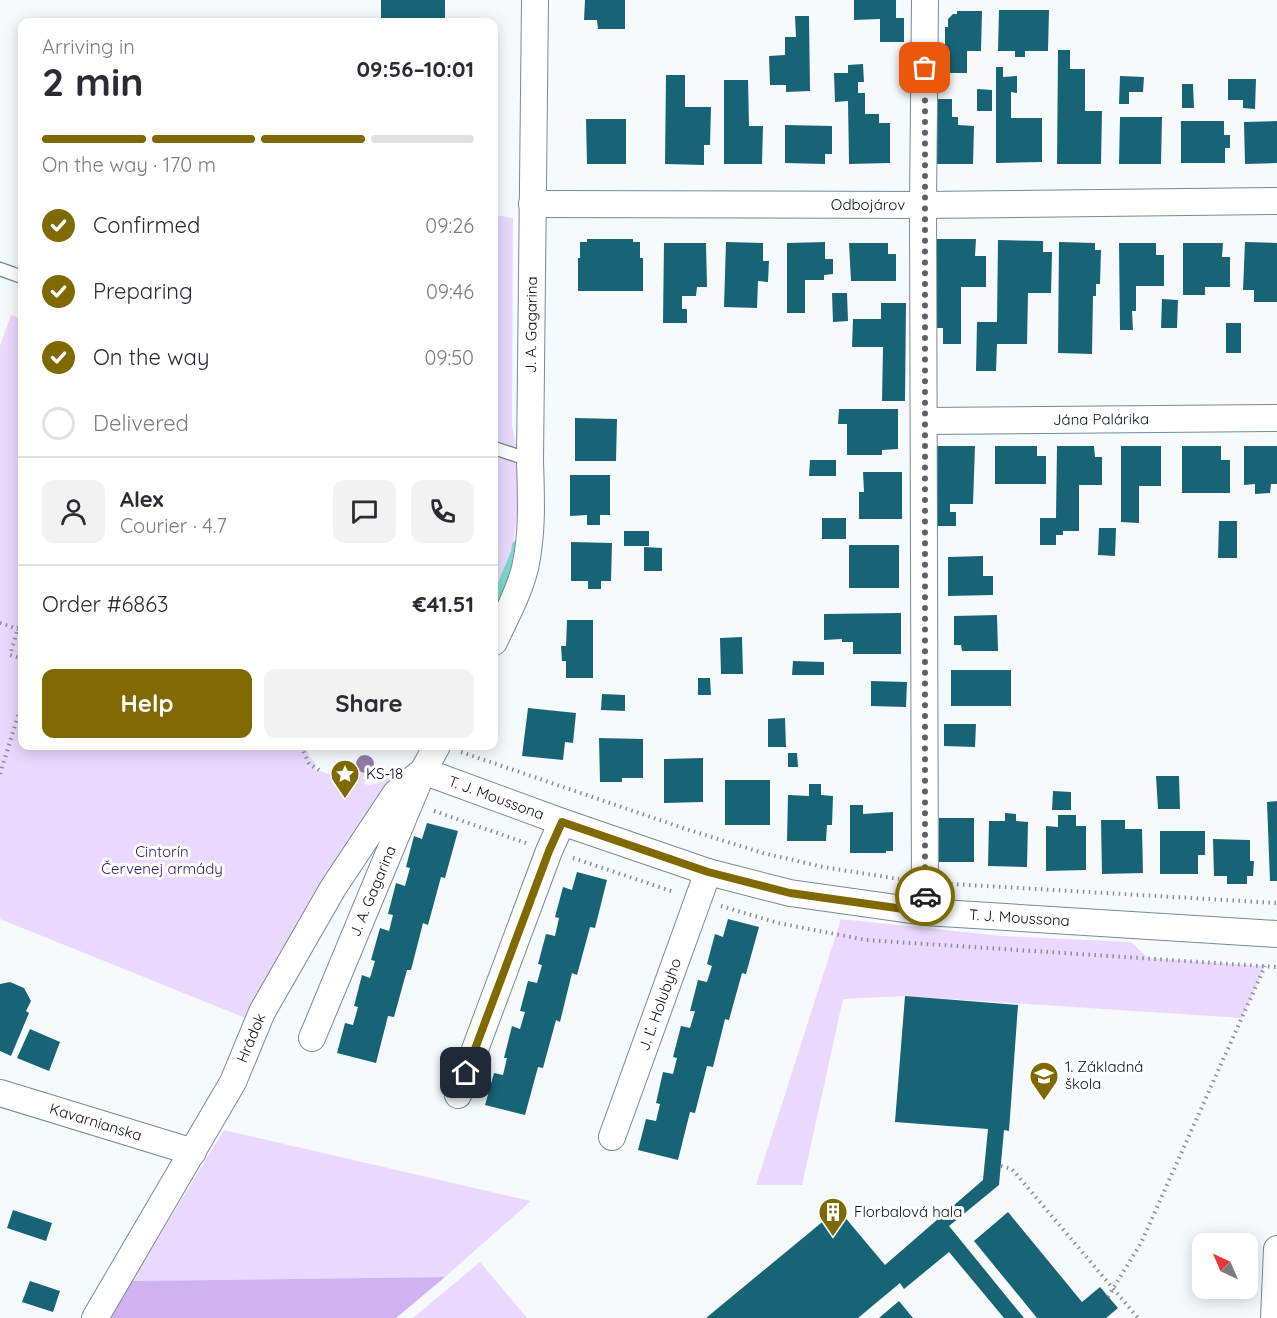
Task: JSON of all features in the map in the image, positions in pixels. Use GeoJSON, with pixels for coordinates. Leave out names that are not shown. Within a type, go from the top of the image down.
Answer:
{"type":"FeatureCollection","features":[{"type":"Feature","properties":{"kind":"street","name":"J. A. Gagarina"},"geometry":{"type":"LineString","coordinates":[[498,634],[525,569],[532,515],[530,460],[535,0]]}},
{"type":"Feature","properties":{"kind":"street"},"geometry":{"type":"LineString","coordinates":[[925,0],[923,205],[925,912]]}},
{"type":"Feature","properties":{"kind":"street","name":"Odbojárov"},"geometry":{"type":"LineString","coordinates":[[532,204],[923,205],[1277,201]]}},
{"type":"Feature","properties":{"kind":"street","name":"Jána Palárika"},"geometry":{"type":"LineString","coordinates":[[924,421],[1277,418]]}},
{"type":"Feature","properties":{"kind":"street","name":"J. A. Gagarina"},"geometry":{"type":"LineString","coordinates":[[312,1038],[423,771],[444,750]]}},
{"type":"Feature","properties":{"kind":"street","name":"T. J. Moussona"},"geometry":{"type":"LineString","coordinates":[[423,771],[708,872],[790,893],[925,912],[1277,934]]}},
{"type":"Feature","properties":{"kind":"street","name":"Hrádok"},"geometry":{"type":"LineString","coordinates":[[96,1318],[233,1082],[262,1012],[333,888],[396,793],[423,771]]}},
{"type":"Feature","properties":{"kind":"street"},"geometry":{"type":"LineString","coordinates":[[458,1095],[549,851],[562,822]]}},
{"type":"Feature","properties":{"kind":"street","name":"J. Ľ. Holubyho"},"geometry":{"type":"LineString","coordinates":[[612,1137],[708,872]]}},
{"type":"Feature","properties":{"kind":"street","name":"Kavarnianska"},"geometry":{"type":"LineString","coordinates":[[0,1093],[193,1152]]}},
{"type":"Feature","properties":{"kind":"street"},"geometry":{"type":"LineString","coordinates":[[1274,1318],[1277,1249]]}},
{"type":"Feature","properties":{"kind":"lane"},"geometry":{"type":"LineString","coordinates":[[0,269],[18,276]]}},
{"type":"Feature","properties":{"kind":"lane"},"geometry":{"type":"LineString","coordinates":[[498,449],[530,460]]}},
{"type":"Feature","properties":{"kind":"path"},"geometry":{"type":"LineString","coordinates":[[0,622],[18,629],[10,655],[18,658]]}},
{"type":"Feature","properties":{"kind":"path"},"geometry":{"type":"LineString","coordinates":[[0,774],[18,716]]}},
{"type":"Feature","properties":{"kind":"path"},"geometry":{"type":"LineString","coordinates":[[303,750],[309,764],[319,770]]}},
{"type":"Feature","properties":{"kind":"path"},"geometry":{"type":"LineString","coordinates":[[452,750],[664,822],[763,853],[823,867],[925,882],[1277,903]]}},
{"type":"Feature","properties":{"kind":"path"},"geometry":{"type":"LineString","coordinates":[[1108,1297],[1142,1243],[1265,966]]}},
{"type":"Feature","properties":{"kind":"path"},"geometry":{"type":"LineString","coordinates":[[1000,1166],[1011,1169],[1138,1318]]}},
{"type":"Feature","properties":{"kind":"green space"},"geometry":{"type":"Polygon","coordinates":[[[498,216],[513,218],[512,425],[522,473],[509,578],[498,602],[498,216]]]}},
{"type":"Feature","properties":{"kind":"green space","name":"Cintorín Červenej armády"},"geometry":{"type":"Polygon","coordinates":[[[11,315],[18,318],[18,750],[307,750],[316,764],[315,769],[350,782],[360,755],[373,759],[364,784],[372,785],[389,772],[390,782],[248,1019],[0,919],[0,346],[11,315]]]}},
{"type":"Feature","properties":{"kind":"green space"},"geometry":{"type":"Polygon","coordinates":[[[841,919],[1002,936],[1131,942],[1148,958],[1265,966],[1242,1018],[905,996],[843,999],[802,1185],[756,1185],[841,919]]]}},
{"type":"Feature","properties":{"kind":"green space"},"geometry":{"type":"Polygon","coordinates":[[[224,1130],[531,1201],[445,1277],[132,1281],[224,1130]]]}},
{"type":"Feature","properties":{"kind":"green space"},"geometry":{"type":"Polygon","coordinates":[[[480,1262],[527,1318],[413,1318],[480,1262]]]}},
{"type":"Feature","properties":{"kind":"shaded area"},"geometry":{"type":"Polygon","coordinates":[[[445,1277],[396,1318],[110,1318],[132,1281],[445,1277]]]}},
{"type":"Feature","properties":{"kind":"building"},"geometry":{"type":"Polygon","coordinates":[[[381,0],[445,0],[445,18],[381,18],[381,0]]]}},
{"type":"Feature","properties":{"kind":"building"},"geometry":{"type":"Polygon","coordinates":[[[585,0],[625,0],[625,29],[598,29],[597,20],[584,20],[585,0]]]}},
{"type":"Feature","properties":{"kind":"building"},"geometry":{"type":"Polygon","coordinates":[[[854,0],[896,0],[896,18],[904,18],[904,42],[880,42],[880,19],[854,20],[854,0]]]}},
{"type":"Feature","properties":{"kind":"building"},"geometry":{"type":"Polygon","coordinates":[[[999,10],[1049,10],[1048,51],[1025,51],[1025,57],[1015,57],[1015,51],[998,51],[999,10]]]}},
{"type":"Feature","properties":{"kind":"building"},"geometry":{"type":"Polygon","coordinates":[[[957,11],[982,11],[981,51],[967,51],[967,73],[942,73],[945,27],[948,27],[948,19],[953,14],[957,14],[957,11]]]}},
{"type":"Feature","properties":{"kind":"building"},"geometry":{"type":"Polygon","coordinates":[[[795,16],[809,16],[810,91],[786,92],[786,85],[770,85],[769,56],[785,55],[785,37],[796,37],[795,16]]]}},
{"type":"Feature","properties":{"kind":"building"},"geometry":{"type":"Polygon","coordinates":[[[1058,50],[1070,50],[1070,69],[1085,69],[1085,111],[1102,111],[1101,164],[1057,164],[1058,50]]]}},
{"type":"Feature","properties":{"kind":"building"},"geometry":{"type":"Polygon","coordinates":[[[863,64],[864,82],[858,82],[858,93],[865,93],[865,114],[879,114],[879,123],[890,123],[890,163],[849,164],[848,101],[835,102],[834,73],[848,73],[848,65],[863,64]]]}},
{"type":"Feature","properties":{"kind":"building"},"geometry":{"type":"Polygon","coordinates":[[[996,67],[1003,67],[1003,77],[1017,76],[1017,93],[1011,92],[1011,118],[1042,118],[1042,162],[996,163],[996,67]]]}},
{"type":"Feature","properties":{"kind":"building"},"geometry":{"type":"Polygon","coordinates":[[[666,75],[685,75],[685,107],[711,107],[710,145],[704,145],[704,165],[665,164],[666,75]]]}},
{"type":"Feature","properties":{"kind":"building"},"geometry":{"type":"Polygon","coordinates":[[[1120,76],[1144,77],[1143,92],[1129,92],[1129,104],[1119,104],[1120,76]]]}},
{"type":"Feature","properties":{"kind":"building"},"geometry":{"type":"Polygon","coordinates":[[[1228,79],[1256,79],[1255,109],[1243,108],[1243,100],[1228,100],[1228,79]]]}},
{"type":"Feature","properties":{"kind":"building"},"geometry":{"type":"Polygon","coordinates":[[[724,80],[748,80],[749,126],[763,126],[762,164],[724,164],[724,80]]]}},
{"type":"Feature","properties":{"kind":"building"},"geometry":{"type":"Polygon","coordinates":[[[1182,84],[1193,84],[1194,108],[1182,108],[1182,84]]]}},
{"type":"Feature","properties":{"kind":"building"},"geometry":{"type":"Polygon","coordinates":[[[977,89],[992,90],[992,111],[977,111],[977,89]]]}},
{"type":"Feature","properties":{"kind":"building"},"geometry":{"type":"Polygon","coordinates":[[[934,99],[952,99],[952,117],[958,117],[958,125],[974,126],[973,164],[935,164],[934,99]]]}},
{"type":"Feature","properties":{"kind":"building"},"geometry":{"type":"Polygon","coordinates":[[[1120,117],[1162,117],[1161,164],[1119,164],[1120,117]]]}},
{"type":"Feature","properties":{"kind":"building"},"geometry":{"type":"Polygon","coordinates":[[[586,119],[626,119],[626,164],[587,164],[586,119]]]}},
{"type":"Feature","properties":{"kind":"building"},"geometry":{"type":"Polygon","coordinates":[[[1181,121],[1224,121],[1224,135],[1230,135],[1230,148],[1225,148],[1225,163],[1181,163],[1181,121]]]}},
{"type":"Feature","properties":{"kind":"building"},"geometry":{"type":"Polygon","coordinates":[[[1277,121],[1277,163],[1245,164],[1244,122],[1277,121]]]}},
{"type":"Feature","properties":{"kind":"building"},"geometry":{"type":"Polygon","coordinates":[[[785,125],[832,126],[832,154],[825,154],[825,164],[785,163],[785,125]]]}},
{"type":"Feature","properties":{"kind":"building"},"geometry":{"type":"Polygon","coordinates":[[[587,239],[633,239],[633,242],[640,242],[640,258],[643,258],[643,291],[578,291],[580,242],[587,242],[587,239]]]}},
{"type":"Feature","properties":{"kind":"building"},"geometry":{"type":"Polygon","coordinates":[[[937,239],[976,239],[975,256],[986,256],[986,287],[961,287],[961,344],[943,344],[943,328],[937,328],[937,239]]]}},
{"type":"Feature","properties":{"kind":"building"},"geometry":{"type":"Polygon","coordinates":[[[998,240],[1043,241],[1043,252],[1052,252],[1051,293],[1028,293],[1027,344],[997,344],[996,371],[976,371],[977,322],[997,322],[998,240]]]}},
{"type":"Feature","properties":{"kind":"building"},"geometry":{"type":"Polygon","coordinates":[[[726,242],[763,243],[763,261],[769,261],[768,282],[758,281],[757,308],[724,307],[726,242]]]}},
{"type":"Feature","properties":{"kind":"building"},"geometry":{"type":"Polygon","coordinates":[[[825,242],[825,259],[833,259],[833,274],[824,275],[824,280],[805,280],[805,313],[787,313],[787,243],[825,242]]]}},
{"type":"Feature","properties":{"kind":"building"},"geometry":{"type":"Polygon","coordinates":[[[1059,242],[1095,243],[1095,250],[1101,250],[1100,284],[1096,284],[1096,296],[1093,296],[1092,354],[1058,353],[1059,242]]]}},
{"type":"Feature","properties":{"kind":"building"},"geometry":{"type":"Polygon","coordinates":[[[1245,242],[1277,243],[1277,302],[1254,302],[1254,290],[1243,290],[1245,242]]]}},
{"type":"Feature","properties":{"kind":"building"},"geometry":{"type":"Polygon","coordinates":[[[664,243],[706,243],[707,287],[697,287],[696,296],[682,296],[682,309],[687,309],[687,323],[663,323],[664,243]]]}},
{"type":"Feature","properties":{"kind":"building"},"geometry":{"type":"Polygon","coordinates":[[[849,243],[888,243],[888,254],[896,254],[896,281],[851,281],[849,243]]]}},
{"type":"Feature","properties":{"kind":"building"},"geometry":{"type":"Polygon","coordinates":[[[1119,243],[1156,243],[1156,255],[1164,255],[1164,286],[1136,286],[1136,311],[1132,311],[1133,330],[1120,330],[1119,243]]]}},
{"type":"Feature","properties":{"kind":"building"},"geometry":{"type":"Polygon","coordinates":[[[1183,243],[1223,243],[1222,257],[1230,257],[1230,287],[1205,287],[1205,295],[1183,295],[1183,243]]]}},
{"type":"Feature","properties":{"kind":"building"},"geometry":{"type":"Polygon","coordinates":[[[832,293],[847,293],[848,321],[833,322],[832,293]]]}},
{"type":"Feature","properties":{"kind":"building"},"geometry":{"type":"Polygon","coordinates":[[[1162,299],[1178,300],[1177,328],[1161,328],[1162,299]]]}},
{"type":"Feature","properties":{"kind":"building"},"geometry":{"type":"Polygon","coordinates":[[[881,303],[906,303],[905,401],[882,401],[883,347],[852,347],[853,319],[881,319],[881,303]]]}},
{"type":"Feature","properties":{"kind":"building"},"geometry":{"type":"Polygon","coordinates":[[[1226,323],[1241,323],[1241,353],[1226,353],[1226,323]]]}},
{"type":"Feature","properties":{"kind":"building"},"geometry":{"type":"Polygon","coordinates":[[[839,409],[898,409],[898,449],[882,450],[882,455],[847,455],[847,424],[838,424],[839,409]]]}},
{"type":"Feature","properties":{"kind":"building"},"geometry":{"type":"Polygon","coordinates":[[[575,418],[617,419],[616,461],[575,461],[575,418]]]}},
{"type":"Feature","properties":{"kind":"building"},"geometry":{"type":"Polygon","coordinates":[[[935,446],[975,446],[973,504],[950,504],[950,512],[956,512],[956,526],[934,526],[935,446]]]}},
{"type":"Feature","properties":{"kind":"building"},"geometry":{"type":"Polygon","coordinates":[[[995,446],[1037,446],[1037,456],[1046,456],[1046,484],[995,484],[995,446]]]}},
{"type":"Feature","properties":{"kind":"building"},"geometry":{"type":"Polygon","coordinates":[[[1057,446],[1094,446],[1095,457],[1102,457],[1102,485],[1079,485],[1079,531],[1063,531],[1063,535],[1056,535],[1056,545],[1040,545],[1040,518],[1056,518],[1057,446]]]}},
{"type":"Feature","properties":{"kind":"building"},"geometry":{"type":"Polygon","coordinates":[[[1121,446],[1161,446],[1161,486],[1139,486],[1139,523],[1121,522],[1121,446]]]}},
{"type":"Feature","properties":{"kind":"building"},"geometry":{"type":"Polygon","coordinates":[[[1182,446],[1221,446],[1221,460],[1230,460],[1230,493],[1182,493],[1182,446]]]}},
{"type":"Feature","properties":{"kind":"building"},"geometry":{"type":"Polygon","coordinates":[[[1244,446],[1277,446],[1277,484],[1271,484],[1270,493],[1255,494],[1255,484],[1244,485],[1244,446]]]}},
{"type":"Feature","properties":{"kind":"building"},"geometry":{"type":"Polygon","coordinates":[[[810,460],[836,460],[836,476],[809,476],[810,460]]]}},
{"type":"Feature","properties":{"kind":"building"},"geometry":{"type":"Polygon","coordinates":[[[863,472],[902,472],[902,519],[859,519],[859,492],[864,492],[863,472]]]}},
{"type":"Feature","properties":{"kind":"building"},"geometry":{"type":"Polygon","coordinates":[[[570,475],[610,475],[610,515],[600,515],[600,525],[587,525],[587,515],[570,516],[570,475]]]}},
{"type":"Feature","properties":{"kind":"building"},"geometry":{"type":"Polygon","coordinates":[[[822,518],[846,518],[846,539],[822,539],[822,518]]]}},
{"type":"Feature","properties":{"kind":"building"},"geometry":{"type":"Polygon","coordinates":[[[1219,521],[1237,521],[1237,558],[1218,558],[1219,521]]]}},
{"type":"Feature","properties":{"kind":"building"},"geometry":{"type":"Polygon","coordinates":[[[1099,528],[1116,528],[1115,556],[1098,555],[1099,528]]]}},
{"type":"Feature","properties":{"kind":"building"},"geometry":{"type":"Polygon","coordinates":[[[624,531],[649,531],[649,546],[624,546],[624,531]]]}},
{"type":"Feature","properties":{"kind":"building"},"geometry":{"type":"Polygon","coordinates":[[[571,542],[612,543],[611,581],[601,581],[601,589],[588,589],[588,581],[571,581],[571,542]]]}},
{"type":"Feature","properties":{"kind":"building"},"geometry":{"type":"Polygon","coordinates":[[[849,545],[899,545],[899,588],[849,588],[849,545]]]}},
{"type":"Feature","properties":{"kind":"building"},"geometry":{"type":"Polygon","coordinates":[[[644,547],[662,548],[662,571],[644,571],[644,547]]]}},
{"type":"Feature","properties":{"kind":"building"},"geometry":{"type":"Polygon","coordinates":[[[983,556],[983,576],[993,576],[993,595],[948,596],[948,557],[983,556]]]}},
{"type":"Feature","properties":{"kind":"building"},"geometry":{"type":"Polygon","coordinates":[[[901,613],[901,654],[853,654],[853,642],[842,642],[842,639],[824,640],[824,614],[901,613]]]}},
{"type":"Feature","properties":{"kind":"building"},"geometry":{"type":"Polygon","coordinates":[[[997,615],[998,651],[962,651],[961,645],[954,645],[954,616],[997,615]]]}},
{"type":"Feature","properties":{"kind":"building"},"geometry":{"type":"Polygon","coordinates":[[[567,620],[593,620],[593,678],[566,678],[566,661],[562,661],[561,646],[566,646],[567,620]]]}},
{"type":"Feature","properties":{"kind":"building"},"geometry":{"type":"Polygon","coordinates":[[[742,637],[743,674],[721,674],[720,638],[742,637]]]}},
{"type":"Feature","properties":{"kind":"building"},"geometry":{"type":"Polygon","coordinates":[[[793,661],[824,662],[824,675],[792,675],[793,661]]]}},
{"type":"Feature","properties":{"kind":"building"},"geometry":{"type":"Polygon","coordinates":[[[951,670],[1011,670],[1011,706],[951,706],[951,670]]]}},
{"type":"Feature","properties":{"kind":"building"},"geometry":{"type":"Polygon","coordinates":[[[698,678],[710,678],[711,695],[698,695],[698,678]]]}},
{"type":"Feature","properties":{"kind":"building"},"geometry":{"type":"Polygon","coordinates":[[[871,681],[907,682],[906,707],[871,706],[871,681]]]}},
{"type":"Feature","properties":{"kind":"building"},"geometry":{"type":"Polygon","coordinates":[[[602,694],[625,695],[625,711],[601,710],[602,694]]]}},
{"type":"Feature","properties":{"kind":"building"},"geometry":{"type":"Polygon","coordinates":[[[528,708],[576,713],[573,743],[565,742],[563,760],[522,756],[528,708]]]}},
{"type":"Feature","properties":{"kind":"building"},"geometry":{"type":"Polygon","coordinates":[[[785,718],[786,747],[768,747],[768,719],[785,718]]]}},
{"type":"Feature","properties":{"kind":"building"},"geometry":{"type":"Polygon","coordinates":[[[944,724],[976,724],[975,747],[944,746],[944,724]]]}},
{"type":"Feature","properties":{"kind":"building"},"geometry":{"type":"Polygon","coordinates":[[[599,738],[643,739],[643,778],[622,778],[622,782],[600,782],[599,738]]]}},
{"type":"Feature","properties":{"kind":"building"},"geometry":{"type":"Polygon","coordinates":[[[788,753],[797,753],[798,767],[788,767],[788,753]]]}},
{"type":"Feature","properties":{"kind":"building"},"geometry":{"type":"Polygon","coordinates":[[[703,758],[703,802],[664,803],[664,759],[703,758]]]}},
{"type":"Feature","properties":{"kind":"building"},"geometry":{"type":"Polygon","coordinates":[[[1156,776],[1179,776],[1180,809],[1158,809],[1156,776]]]}},
{"type":"Feature","properties":{"kind":"building"},"geometry":{"type":"Polygon","coordinates":[[[725,780],[770,780],[770,825],[725,825],[725,780]]]}},
{"type":"Feature","properties":{"kind":"building"},"geometry":{"type":"Polygon","coordinates":[[[809,784],[821,784],[821,795],[833,796],[832,825],[827,825],[826,841],[787,841],[788,795],[809,796],[809,784]]]}},
{"type":"Feature","properties":{"kind":"building"},"geometry":{"type":"Polygon","coordinates":[[[1053,791],[1071,792],[1071,810],[1052,810],[1053,791]]]}},
{"type":"Feature","properties":{"kind":"building"},"geometry":{"type":"Polygon","coordinates":[[[1277,801],[1277,881],[1270,881],[1267,802],[1277,801]]]}},
{"type":"Feature","properties":{"kind":"building"},"geometry":{"type":"Polygon","coordinates":[[[850,805],[863,805],[863,814],[893,812],[893,851],[850,853],[850,805]]]}},
{"type":"Feature","properties":{"kind":"building"},"geometry":{"type":"Polygon","coordinates":[[[1005,813],[1016,814],[1016,821],[1028,822],[1027,867],[988,866],[989,821],[1005,821],[1005,813]]]}},
{"type":"Feature","properties":{"kind":"building"},"geometry":{"type":"Polygon","coordinates":[[[1058,815],[1076,815],[1076,826],[1086,826],[1086,870],[1046,871],[1046,826],[1058,827],[1058,815]]]}},
{"type":"Feature","properties":{"kind":"building"},"geometry":{"type":"Polygon","coordinates":[[[939,818],[974,818],[974,862],[939,862],[939,818]]]}},
{"type":"Feature","properties":{"kind":"building"},"geometry":{"type":"Polygon","coordinates":[[[1101,820],[1125,820],[1125,829],[1142,829],[1143,873],[1102,874],[1101,820]]]}},
{"type":"Feature","properties":{"kind":"building"},"geometry":{"type":"Polygon","coordinates":[[[427,823],[458,831],[445,878],[441,877],[428,925],[423,923],[411,970],[407,970],[394,1017],[388,1016],[376,1063],[337,1053],[345,1023],[353,1025],[358,1007],[354,1006],[362,975],[370,978],[375,961],[371,960],[380,928],[389,931],[393,915],[388,914],[396,883],[405,886],[410,868],[406,867],[414,836],[422,839],[427,823]]]}},
{"type":"Feature","properties":{"kind":"building"},"geometry":{"type":"Polygon","coordinates":[[[1160,831],[1205,831],[1205,855],[1198,855],[1198,874],[1160,874],[1160,831]]]}},
{"type":"Feature","properties":{"kind":"building"},"geometry":{"type":"Polygon","coordinates":[[[1213,839],[1250,840],[1250,861],[1254,861],[1253,876],[1247,876],[1247,884],[1227,884],[1227,876],[1214,876],[1213,839]]]}},
{"type":"Feature","properties":{"kind":"building"},"geometry":{"type":"Polygon","coordinates":[[[577,872],[607,880],[595,928],[590,927],[577,975],[572,973],[560,1022],[556,1020],[543,1068],[538,1067],[525,1115],[485,1105],[494,1073],[503,1075],[507,1058],[504,1058],[512,1026],[520,1029],[525,1012],[520,1011],[528,981],[537,983],[542,965],[538,964],[546,934],[555,936],[559,918],[555,917],[563,887],[572,890],[577,872]]]}},
{"type":"Feature","properties":{"kind":"building"},"geometry":{"type":"Polygon","coordinates":[[[728,919],[759,927],[746,974],[742,973],[729,1020],[725,1019],[713,1067],[707,1066],[695,1113],[690,1112],[678,1160],[638,1150],[646,1119],[656,1121],[660,1104],[656,1103],[663,1072],[673,1074],[677,1058],[673,1057],[681,1026],[690,1028],[695,1011],[690,1011],[698,980],[707,982],[712,966],[707,964],[715,934],[723,937],[728,919]]]}},
{"type":"Feature","properties":{"kind":"building"},"geometry":{"type":"Polygon","coordinates":[[[10,982],[24,988],[31,1001],[26,1011],[29,1013],[11,1056],[0,1051],[0,984],[10,982]]]}},
{"type":"Feature","properties":{"kind":"building"},"geometry":{"type":"Polygon","coordinates":[[[905,996],[1018,1005],[1009,1131],[1004,1130],[999,1185],[949,1226],[1024,1318],[1004,1318],[949,1252],[904,1289],[900,1283],[858,1318],[706,1318],[838,1209],[885,1265],[983,1180],[988,1129],[895,1122],[905,996]]]}},
{"type":"Feature","properties":{"kind":"building"},"geometry":{"type":"Polygon","coordinates":[[[30,1029],[60,1042],[49,1071],[17,1058],[30,1029]]]}},
{"type":"Feature","properties":{"kind":"building"},"geometry":{"type":"Polygon","coordinates":[[[13,1210],[52,1223],[46,1241],[7,1228],[13,1210]]]}},
{"type":"Feature","properties":{"kind":"building"},"geometry":{"type":"Polygon","coordinates":[[[1008,1212],[1082,1302],[1100,1287],[1118,1308],[1106,1318],[1037,1318],[974,1241],[1008,1212]]]}},
{"type":"Feature","properties":{"kind":"building"},"geometry":{"type":"Polygon","coordinates":[[[30,1281],[60,1291],[53,1312],[22,1302],[30,1281]]]}},
{"type":"Feature","properties":{"kind":"building"},"geometry":{"type":"Polygon","coordinates":[[[899,1301],[913,1318],[879,1318],[899,1301]]]}},
{"type":"Feature","properties":{"kind":"waterway"},"geometry":{"type":"LineString","coordinates":[[498,593],[516,545]]}},
{"type":"Feature","properties":{"kind":"way so far"},"geometry":{"type":"LineString","coordinates":[[925,68],[923,205],[925,896]]}},
{"type":"Feature","properties":{"kind":"place","name":"KS-18"},"geometry":{"type":"Point","coordinates":[345,800]}},
{"type":"Feature","properties":{"kind":"place","name":"1. Základná škola"},"geometry":{"type":"Point","coordinates":[1044,1102]}},
{"type":"Feature","properties":{"kind":"place","name":"Florbalová hala"},"geometry":{"type":"Point","coordinates":[833,1238]}},
{"type":"Feature","properties":{"kind":"route"},"geometry":{"type":"LineString","coordinates":[[466,1073],[562,822],[708,872],[790,893],[925,912],[925,896]]}}]}
